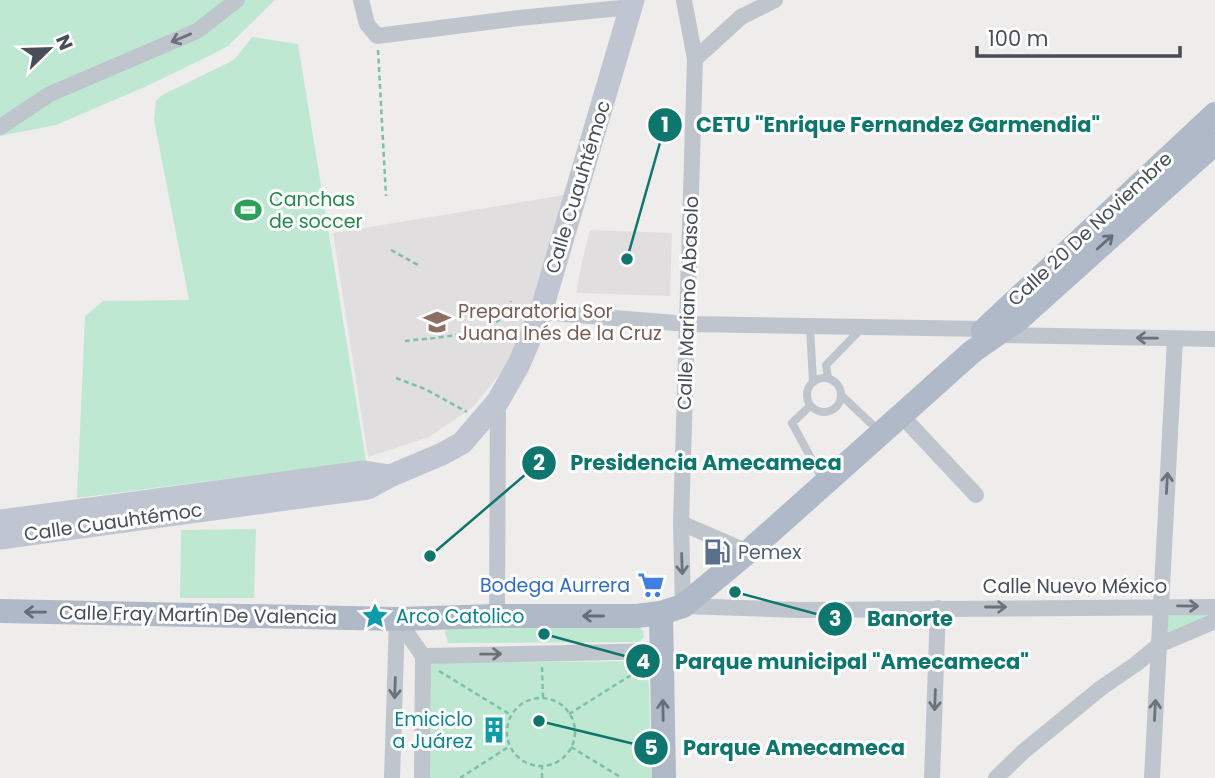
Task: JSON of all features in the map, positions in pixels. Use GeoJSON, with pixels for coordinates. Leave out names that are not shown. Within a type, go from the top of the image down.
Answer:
{"type":"FeatureCollection","features":[{"type":"Feature","properties":{"kind":"main road","name":"Calle Cuauhtémoc"},"geometry":{"type":"LineString","coordinates":[[0,521],[88,517],[232,498],[368,488],[462,443],[498,401],[519,364],[541,312],[632,4]]}},
{"type":"Feature","properties":{"kind":"main road","name":"Calle 20 De Noviembre"},"geometry":{"type":"LineString","coordinates":[[672,610],[748,552],[973,351],[1215,114]]}},
{"type":"Feature","properties":{"kind":"main road","name":"Calle 20 De Noviembre"},"geometry":{"type":"LineString","coordinates":[[991,332],[1019,319],[1215,143]]}},
{"type":"Feature","properties":{"kind":"main road","name":"Calle Cuauhtémoc"},"geometry":{"type":"LineString","coordinates":[[0,538],[88,517]]}},
{"type":"Feature","properties":{"kind":"main road","name":"Calle Fray Martín De Valencia"},"geometry":{"type":"LineString","coordinates":[[0,611],[397,619],[636,616],[672,610]]}},
{"type":"Feature","properties":{"kind":"main road","name":"Calle Mariano Abasolo"},"geometry":{"type":"LineString","coordinates":[[664,778],[662,651],[672,610]]}},
{"type":"Feature","properties":{"kind":"street"},"geometry":{"type":"LineString","coordinates":[[0,127],[50,94],[197,31],[237,0]]}},
{"type":"Feature","properties":{"kind":"street"},"geometry":{"type":"LineString","coordinates":[[361,0],[366,24],[377,36],[632,4]]}},
{"type":"Feature","properties":{"kind":"street","name":"Calle Mariano Abasolo"},"geometry":{"type":"LineString","coordinates":[[672,610],[681,523],[695,59],[684,0]]}},
{"type":"Feature","properties":{"kind":"street"},"geometry":{"type":"LineString","coordinates":[[695,59],[741,17],[775,0]]}},
{"type":"Feature","properties":{"kind":"street"},"geometry":{"type":"LineString","coordinates":[[541,312],[688,324],[1215,339]]}},
{"type":"Feature","properties":{"kind":"street"},"geometry":{"type":"LineString","coordinates":[[1152,778],[1175,339]]}},
{"type":"Feature","properties":{"kind":"street"},"geometry":{"type":"LineString","coordinates":[[497,616],[498,401]]}},
{"type":"Feature","properties":{"kind":"street"},"geometry":{"type":"LineString","coordinates":[[901,415],[976,495]]}},
{"type":"Feature","properties":{"kind":"street"},"geometry":{"type":"LineString","coordinates":[[681,523],[748,552]]}},
{"type":"Feature","properties":{"kind":"street","name":"Calle Nuevo México"},"geometry":{"type":"LineString","coordinates":[[672,610],[1215,607]]}},
{"type":"Feature","properties":{"kind":"street"},"geometry":{"type":"LineString","coordinates":[[932,778],[938,608]]}},
{"type":"Feature","properties":{"kind":"street"},"geometry":{"type":"LineString","coordinates":[[397,619],[423,656],[422,778]]}},
{"type":"Feature","properties":{"kind":"street"},"geometry":{"type":"LineString","coordinates":[[392,778],[397,619]]}},
{"type":"Feature","properties":{"kind":"street"},"geometry":{"type":"LineString","coordinates":[[996,778],[1034,743],[1158,645],[1215,621]]}},
{"type":"Feature","properties":{"kind":"street"},"geometry":{"type":"LineString","coordinates":[[423,656],[662,651]]}},
{"type":"Feature","properties":{"kind":"lane"},"geometry":{"type":"LineString","coordinates":[[810,326],[813,382]]}},
{"type":"Feature","properties":{"kind":"lane"},"geometry":{"type":"LineString","coordinates":[[828,378],[825,365],[862,328]]}},
{"type":"Feature","properties":{"kind":"lane"},"geometry":{"type":"LineString","coordinates":[[841,395],[837,406],[832,410],[820,412],[810,406],[807,396],[809,386],[813,382],[828,378],[837,384],[841,395],[881,433]]}},
{"type":"Feature","properties":{"kind":"lane"},"geometry":{"type":"LineString","coordinates":[[810,406],[792,423],[824,483]]}},
{"type":"Feature","properties":{"kind":"path"},"geometry":{"type":"LineString","coordinates":[[377,36],[386,196]]}},
{"type":"Feature","properties":{"kind":"path"},"geometry":{"type":"LineString","coordinates":[[391,250],[418,265]]}},
{"type":"Feature","properties":{"kind":"path"},"geometry":{"type":"LineString","coordinates":[[405,341],[477,331],[503,317],[511,301]]}},
{"type":"Feature","properties":{"kind":"path"},"geometry":{"type":"LineString","coordinates":[[396,378],[425,388],[482,421]]}},
{"type":"Feature","properties":{"kind":"path"},"geometry":{"type":"LineString","coordinates":[[542,653],[542,698]]}},
{"type":"Feature","properties":{"kind":"path"},"geometry":{"type":"LineString","coordinates":[[447,668],[433,667],[511,715]]}},
{"type":"Feature","properties":{"kind":"path"},"geometry":{"type":"LineString","coordinates":[[569,713],[644,667],[631,667]]}},
{"type":"Feature","properties":{"kind":"path"},"geometry":{"type":"LineString","coordinates":[[542,698],[553,700],[569,713],[575,736],[566,755],[559,761],[542,766],[523,761],[515,754],[507,736],[511,715],[517,708],[524,702],[542,698]]}},
{"type":"Feature","properties":{"kind":"path"},"geometry":{"type":"LineString","coordinates":[[460,778],[510,746]]}},
{"type":"Feature","properties":{"kind":"path"},"geometry":{"type":"LineString","coordinates":[[571,747],[622,778]]}},
{"type":"Feature","properties":{"kind":"path"},"geometry":{"type":"LineString","coordinates":[[542,766],[542,778]]}},
{"type":"Feature","properties":{"kind":"shaded area","name":"Preparatoria Sor Juana Inés de la Cruz"},"geometry":{"type":"Polygon","coordinates":[[[564,195],[536,304],[507,365],[473,407],[429,437],[368,457],[333,233],[564,195]]]}},
{"type":"Feature","properties":{"kind":"shaded area"},"geometry":{"type":"Polygon","coordinates":[[[590,230],[672,233],[670,296],[576,293],[590,230]]]}},
{"type":"Feature","properties":{"kind":"green space"},"geometry":{"type":"Polygon","coordinates":[[[0,0],[275,0],[228,46],[215,53],[56,125],[0,136],[0,0]]]}},
{"type":"Feature","properties":{"kind":"green space","name":"Canchas de soccer"},"geometry":{"type":"Polygon","coordinates":[[[252,37],[298,44],[366,461],[77,498],[85,316],[103,301],[189,300],[154,120],[156,101],[162,95],[234,60],[252,37]]]}},
{"type":"Feature","properties":{"kind":"green space"},"geometry":{"type":"Polygon","coordinates":[[[256,529],[254,598],[180,598],[181,530],[256,529]]]}},
{"type":"Feature","properties":{"kind":"green space"},"geometry":{"type":"Polygon","coordinates":[[[1215,608],[1215,618],[1165,639],[1168,610],[1215,608]]]}},
{"type":"Feature","properties":{"kind":"green space"},"geometry":{"type":"Polygon","coordinates":[[[639,626],[644,637],[639,642],[448,643],[445,632],[448,628],[639,626]]]}},
{"type":"Feature","properties":{"kind":"green space"},"geometry":{"type":"Polygon","coordinates":[[[648,661],[652,778],[427,778],[428,663],[648,661]]]}},
{"type":"Feature","properties":{"kind":"place","name":"Canchas de soccer"},"geometry":{"type":"Point","coordinates":[248,210]}},
{"type":"Feature","properties":{"kind":"place","name":"CETU \"Enrique Fernandez Garmendia\""},"geometry":{"type":"Point","coordinates":[627,259]}},
{"type":"Feature","properties":{"kind":"place","name":"Preparatoria Sor Juana Inés de la Cruz"},"geometry":{"type":"Point","coordinates":[437,322]}},
{"type":"Feature","properties":{"kind":"place","name":"Pemex"},"geometry":{"type":"Point","coordinates":[717,552]}},
{"type":"Feature","properties":{"kind":"place","name":"Presidencia Amecameca"},"geometry":{"type":"Point","coordinates":[430,556]}},
{"type":"Feature","properties":{"kind":"place","name":"Bodega Aurrera"},"geometry":{"type":"Point","coordinates":[651,585]}},
{"type":"Feature","properties":{"kind":"place","name":"Banorte"},"geometry":{"type":"Point","coordinates":[735,592]}},
{"type":"Feature","properties":{"kind":"place","name":"Arco Catolico"},"geometry":{"type":"Point","coordinates":[375,616]}},
{"type":"Feature","properties":{"kind":"place","name":"Parque municipal \"Amecameca\""},"geometry":{"type":"Point","coordinates":[544,634]}},
{"type":"Feature","properties":{"kind":"place","name":"Parque Amecameca"},"geometry":{"type":"Point","coordinates":[539,721]}},
{"type":"Feature","properties":{"kind":"place","name":"Emiciclo a Juárez"},"geometry":{"type":"Point","coordinates":[494,730]}}]}
